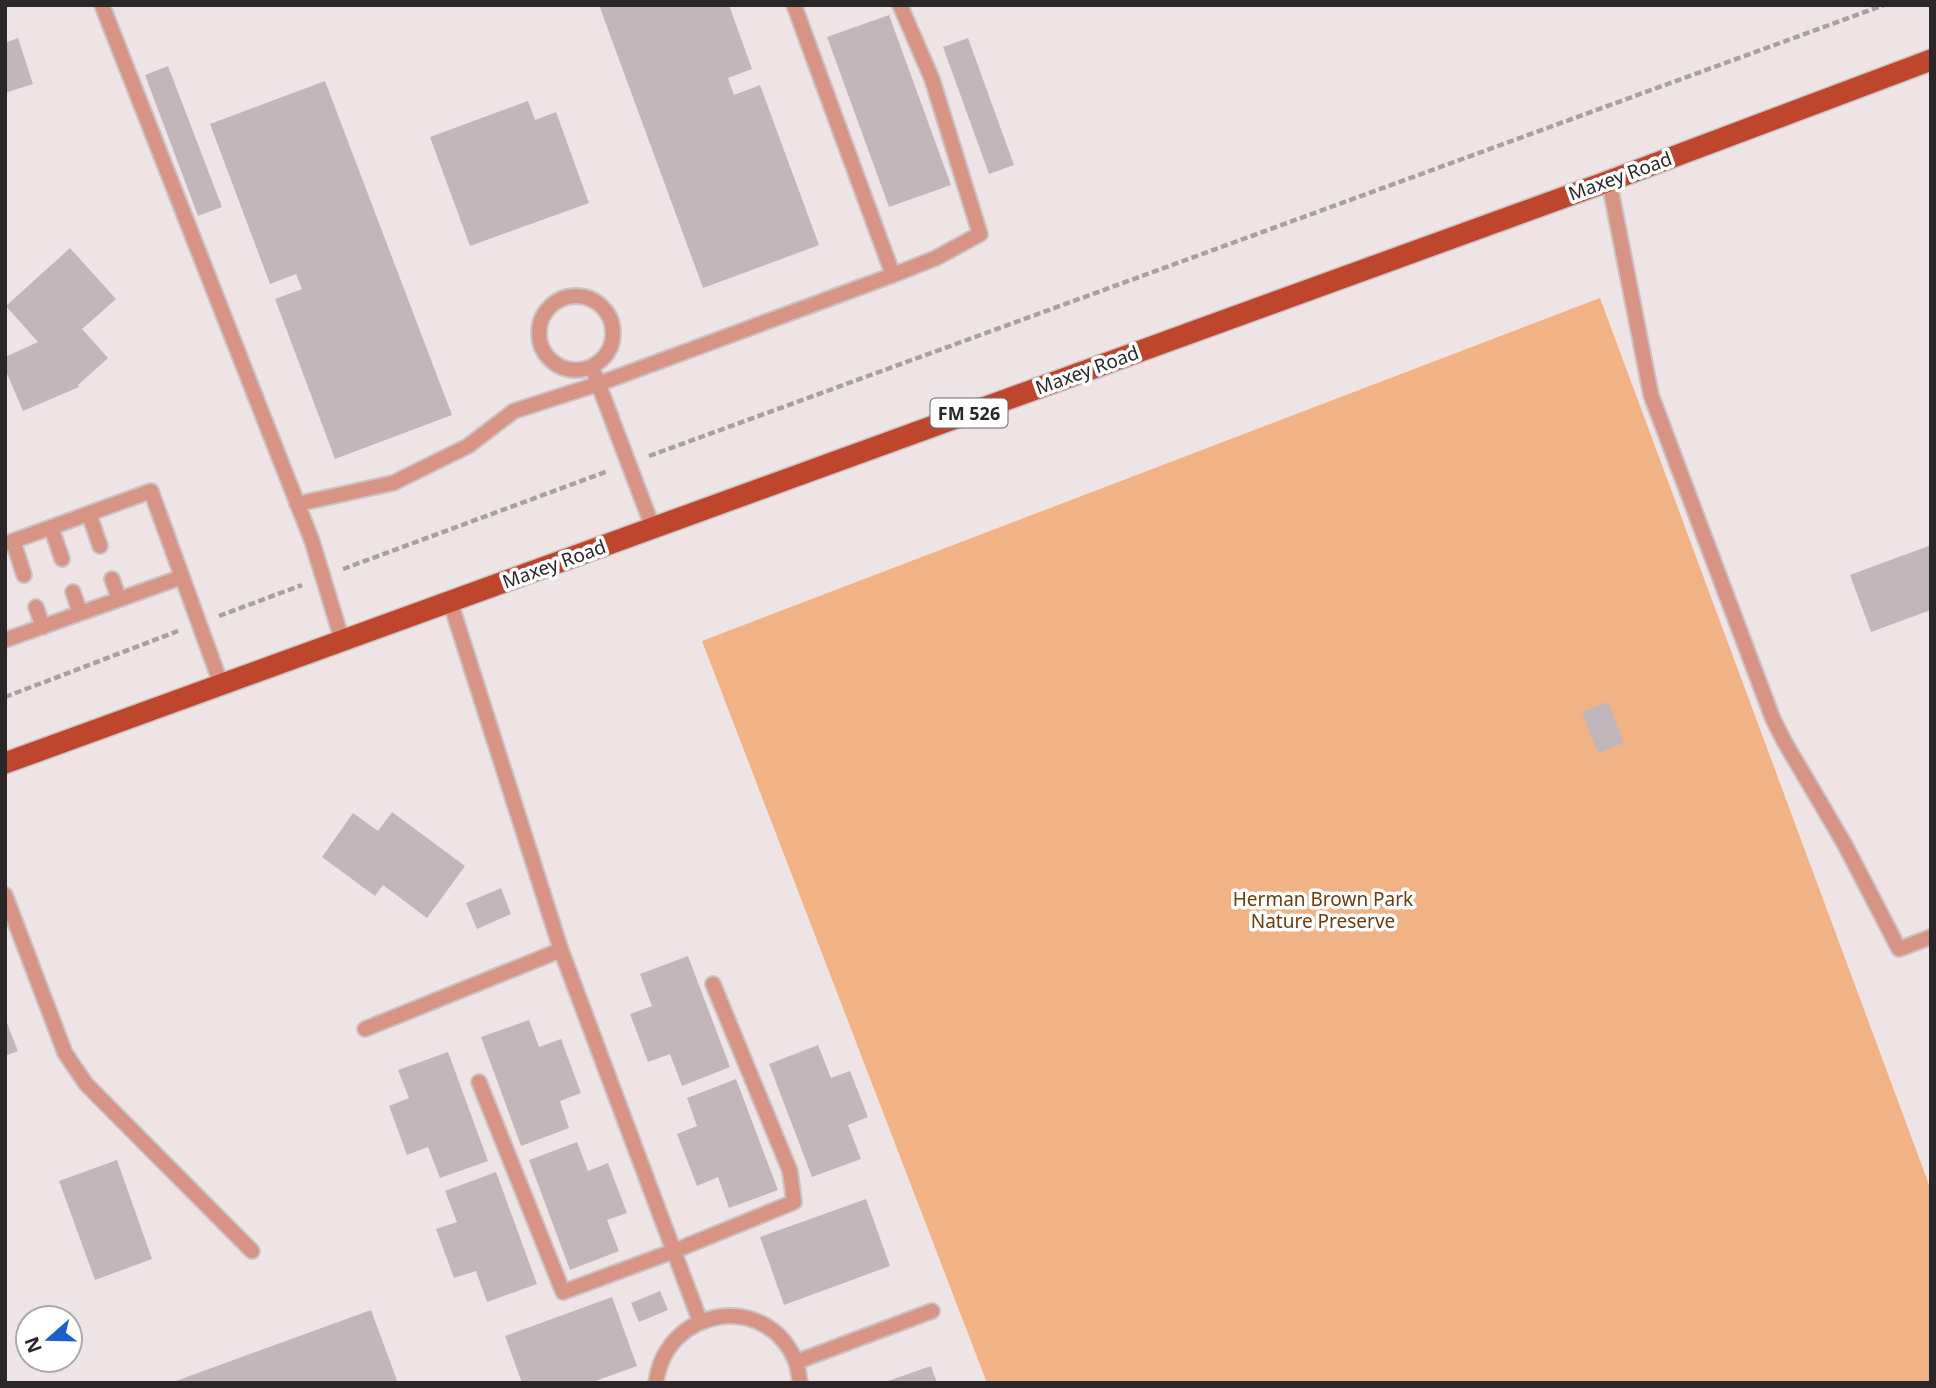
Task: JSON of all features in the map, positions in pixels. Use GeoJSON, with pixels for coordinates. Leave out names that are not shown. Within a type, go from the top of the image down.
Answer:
{"type":"FeatureCollection","features":[{"type":"Feature","properties":{"kind":"main road","name":"Maxey Road"},"geometry":{"type":"LineString","coordinates":[[5,763],[1609,181],[1931,60]]}},
{"type":"Feature","properties":{"kind":"lane"},"geometry":{"type":"LineString","coordinates":[[102,5],[297,504],[342,640]]}},
{"type":"Feature","properties":{"kind":"lane"},"geometry":{"type":"LineString","coordinates":[[794,5],[893,275]]}},
{"type":"Feature","properties":{"kind":"lane"},"geometry":{"type":"LineString","coordinates":[[297,504],[393,483],[468,446],[514,411],[598,384],[893,275],[936,258],[980,234],[932,79],[900,5]]}},
{"type":"Feature","properties":{"kind":"lane"},"geometry":{"type":"LineString","coordinates":[[1609,181],[1651,395],[1773,719],[1844,843],[1899,949],[1931,937]]}},
{"type":"Feature","properties":{"kind":"lane"},"geometry":{"type":"LineString","coordinates":[[569,296],[592,299],[602,306],[609,316],[613,327],[613,340],[609,351],[592,368],[567,370],[546,356],[538,332],[541,319],[557,300],[569,296]]}},
{"type":"Feature","properties":{"kind":"lane"},"geometry":{"type":"LineString","coordinates":[[592,368],[653,528]]}},
{"type":"Feature","properties":{"kind":"lane"},"geometry":{"type":"LineString","coordinates":[[24,575],[9,543],[151,491],[221,684]]}},
{"type":"Feature","properties":{"kind":"lane"},"geometry":{"type":"LineString","coordinates":[[89,514],[100,546]]}},
{"type":"Feature","properties":{"kind":"lane"},"geometry":{"type":"LineString","coordinates":[[51,527],[62,559]]}},
{"type":"Feature","properties":{"kind":"lane"},"geometry":{"type":"LineString","coordinates":[[5,640],[182,577]]}},
{"type":"Feature","properties":{"kind":"lane"},"geometry":{"type":"LineString","coordinates":[[112,579],[119,599]]}},
{"type":"Feature","properties":{"kind":"lane"},"geometry":{"type":"LineString","coordinates":[[73,592],[80,613]]}},
{"type":"Feature","properties":{"kind":"lane"},"geometry":{"type":"LineString","coordinates":[[450,601],[561,950],[700,1321]]}},
{"type":"Feature","properties":{"kind":"lane"},"geometry":{"type":"LineString","coordinates":[[36,607],[43,627]]}},
{"type":"Feature","properties":{"kind":"lane"},"geometry":{"type":"LineString","coordinates":[[5,895],[65,1053],[86,1084],[252,1251]]}},
{"type":"Feature","properties":{"kind":"lane"},"geometry":{"type":"LineString","coordinates":[[365,1029],[561,950]]}},
{"type":"Feature","properties":{"kind":"lane"},"geometry":{"type":"LineString","coordinates":[[479,1082],[563,1292],[674,1251],[793,1202],[790,1171],[713,984]]}},
{"type":"Feature","properties":{"kind":"lane"},"geometry":{"type":"LineString","coordinates":[[796,1362],[932,1311]]}},
{"type":"Feature","properties":{"kind":"lane"},"geometry":{"type":"LineString","coordinates":[[656,1383],[658,1367],[667,1348],[681,1332],[700,1321],[722,1315],[746,1317],[767,1327],[784,1342],[796,1362],[800,1383]]}},
{"type":"Feature","properties":{"kind":"path"},"geometry":{"type":"LineString","coordinates":[[5,697],[629,464],[1884,5]]}},
{"type":"Feature","properties":{"kind":"green space","name":"Herman Brown Park Nature Preserve"},"geometry":{"type":"Polygon","coordinates":[[[1600,298],[1931,1190],[1931,1383],[987,1383],[702,641],[1600,298]]]}},
{"type":"Feature","properties":{"kind":"building"},"geometry":{"type":"Polygon","coordinates":[[[599,5],[729,5],[752,69],[728,78],[734,95],[760,85],[819,245],[703,288],[599,5]]]}},
{"type":"Feature","properties":{"kind":"building"},"geometry":{"type":"Polygon","coordinates":[[[889,15],[951,185],[889,207],[827,37],[889,15]]]}},
{"type":"Feature","properties":{"kind":"building"},"geometry":{"type":"Polygon","coordinates":[[[18,38],[33,84],[5,93],[5,43],[18,38]]]}},
{"type":"Feature","properties":{"kind":"building"},"geometry":{"type":"Polygon","coordinates":[[[968,38],[1014,165],[989,174],[943,47],[968,38]]]}},
{"type":"Feature","properties":{"kind":"building"},"geometry":{"type":"Polygon","coordinates":[[[168,66],[222,207],[198,216],[145,75],[168,66]]]}},
{"type":"Feature","properties":{"kind":"building"},"geometry":{"type":"Polygon","coordinates":[[[325,81],[452,415],[335,459],[275,299],[302,289],[296,274],[270,284],[210,124],[325,81]]]}},
{"type":"Feature","properties":{"kind":"building"},"geometry":{"type":"Polygon","coordinates":[[[528,101],[535,120],[556,112],[589,203],[470,246],[430,137],[528,101]]]}},
{"type":"Feature","properties":{"kind":"building"},"geometry":{"type":"Polygon","coordinates":[[[70,248],[116,299],[82,329],[108,358],[78,385],[79,387],[23,411],[5,369],[5,357],[38,342],[6,306],[70,248]]]}},
{"type":"Feature","properties":{"kind":"building"},"geometry":{"type":"Polygon","coordinates":[[[1931,545],[1931,610],[1871,632],[1850,575],[1931,545]]]}},
{"type":"Feature","properties":{"kind":"building"},"geometry":{"type":"Polygon","coordinates":[[[1608,702],[1624,743],[1598,753],[1582,712],[1608,702]]]}},
{"type":"Feature","properties":{"kind":"building"},"geometry":{"type":"Polygon","coordinates":[[[392,812],[465,866],[427,918],[383,885],[375,896],[322,857],[353,813],[378,831],[392,812]]]}},
{"type":"Feature","properties":{"kind":"building"},"geometry":{"type":"Polygon","coordinates":[[[501,888],[511,914],[477,929],[466,903],[501,888]]]}},
{"type":"Feature","properties":{"kind":"building"},"geometry":{"type":"Polygon","coordinates":[[[688,956],[730,1067],[682,1086],[670,1054],[648,1062],[630,1014],[652,1006],[640,974],[688,956]]]}},
{"type":"Feature","properties":{"kind":"building"},"geometry":{"type":"Polygon","coordinates":[[[5,1018],[18,1051],[5,1056],[5,1018]]]}},
{"type":"Feature","properties":{"kind":"building"},"geometry":{"type":"Polygon","coordinates":[[[529,1020],[539,1047],[561,1039],[581,1093],[560,1101],[569,1128],[521,1146],[481,1037],[529,1020]]]}},
{"type":"Feature","properties":{"kind":"building"},"geometry":{"type":"Polygon","coordinates":[[[818,1045],[831,1078],[850,1071],[868,1117],[848,1125],[861,1159],[812,1177],[769,1064],[818,1045]]]}},
{"type":"Feature","properties":{"kind":"building"},"geometry":{"type":"Polygon","coordinates":[[[448,1052],[488,1161],[440,1178],[428,1147],[407,1155],[389,1106],[409,1098],[398,1070],[448,1052]]]}},
{"type":"Feature","properties":{"kind":"building"},"geometry":{"type":"Polygon","coordinates":[[[736,1079],[778,1190],[729,1208],[718,1177],[697,1186],[677,1134],[697,1126],[687,1098],[736,1079]]]}},
{"type":"Feature","properties":{"kind":"building"},"geometry":{"type":"Polygon","coordinates":[[[577,1142],[588,1171],[608,1163],[627,1213],[607,1220],[619,1251],[570,1270],[529,1160],[577,1142]]]}},
{"type":"Feature","properties":{"kind":"building"},"geometry":{"type":"Polygon","coordinates":[[[117,1160],[152,1259],[95,1280],[59,1181],[117,1160]]]}},
{"type":"Feature","properties":{"kind":"building"},"geometry":{"type":"Polygon","coordinates":[[[496,1172],[537,1284],[487,1302],[476,1271],[454,1278],[436,1229],[457,1222],[445,1191],[496,1172]]]}},
{"type":"Feature","properties":{"kind":"building"},"geometry":{"type":"Polygon","coordinates":[[[866,1199],[890,1266],[784,1305],[760,1237],[866,1199]]]}},
{"type":"Feature","properties":{"kind":"building"},"geometry":{"type":"Polygon","coordinates":[[[660,1291],[668,1310],[639,1322],[631,1303],[660,1291]]]}},
{"type":"Feature","properties":{"kind":"building"},"geometry":{"type":"Polygon","coordinates":[[[612,1297],[637,1366],[590,1383],[522,1383],[505,1336],[612,1297]]]}},
{"type":"Feature","properties":{"kind":"building"},"geometry":{"type":"Polygon","coordinates":[[[371,1310],[398,1383],[173,1383],[173,1382],[371,1310]]]}},
{"type":"Feature","properties":{"kind":"building"},"geometry":{"type":"Polygon","coordinates":[[[931,1366],[937,1383],[885,1383],[885,1382],[931,1366]]]}}]}
